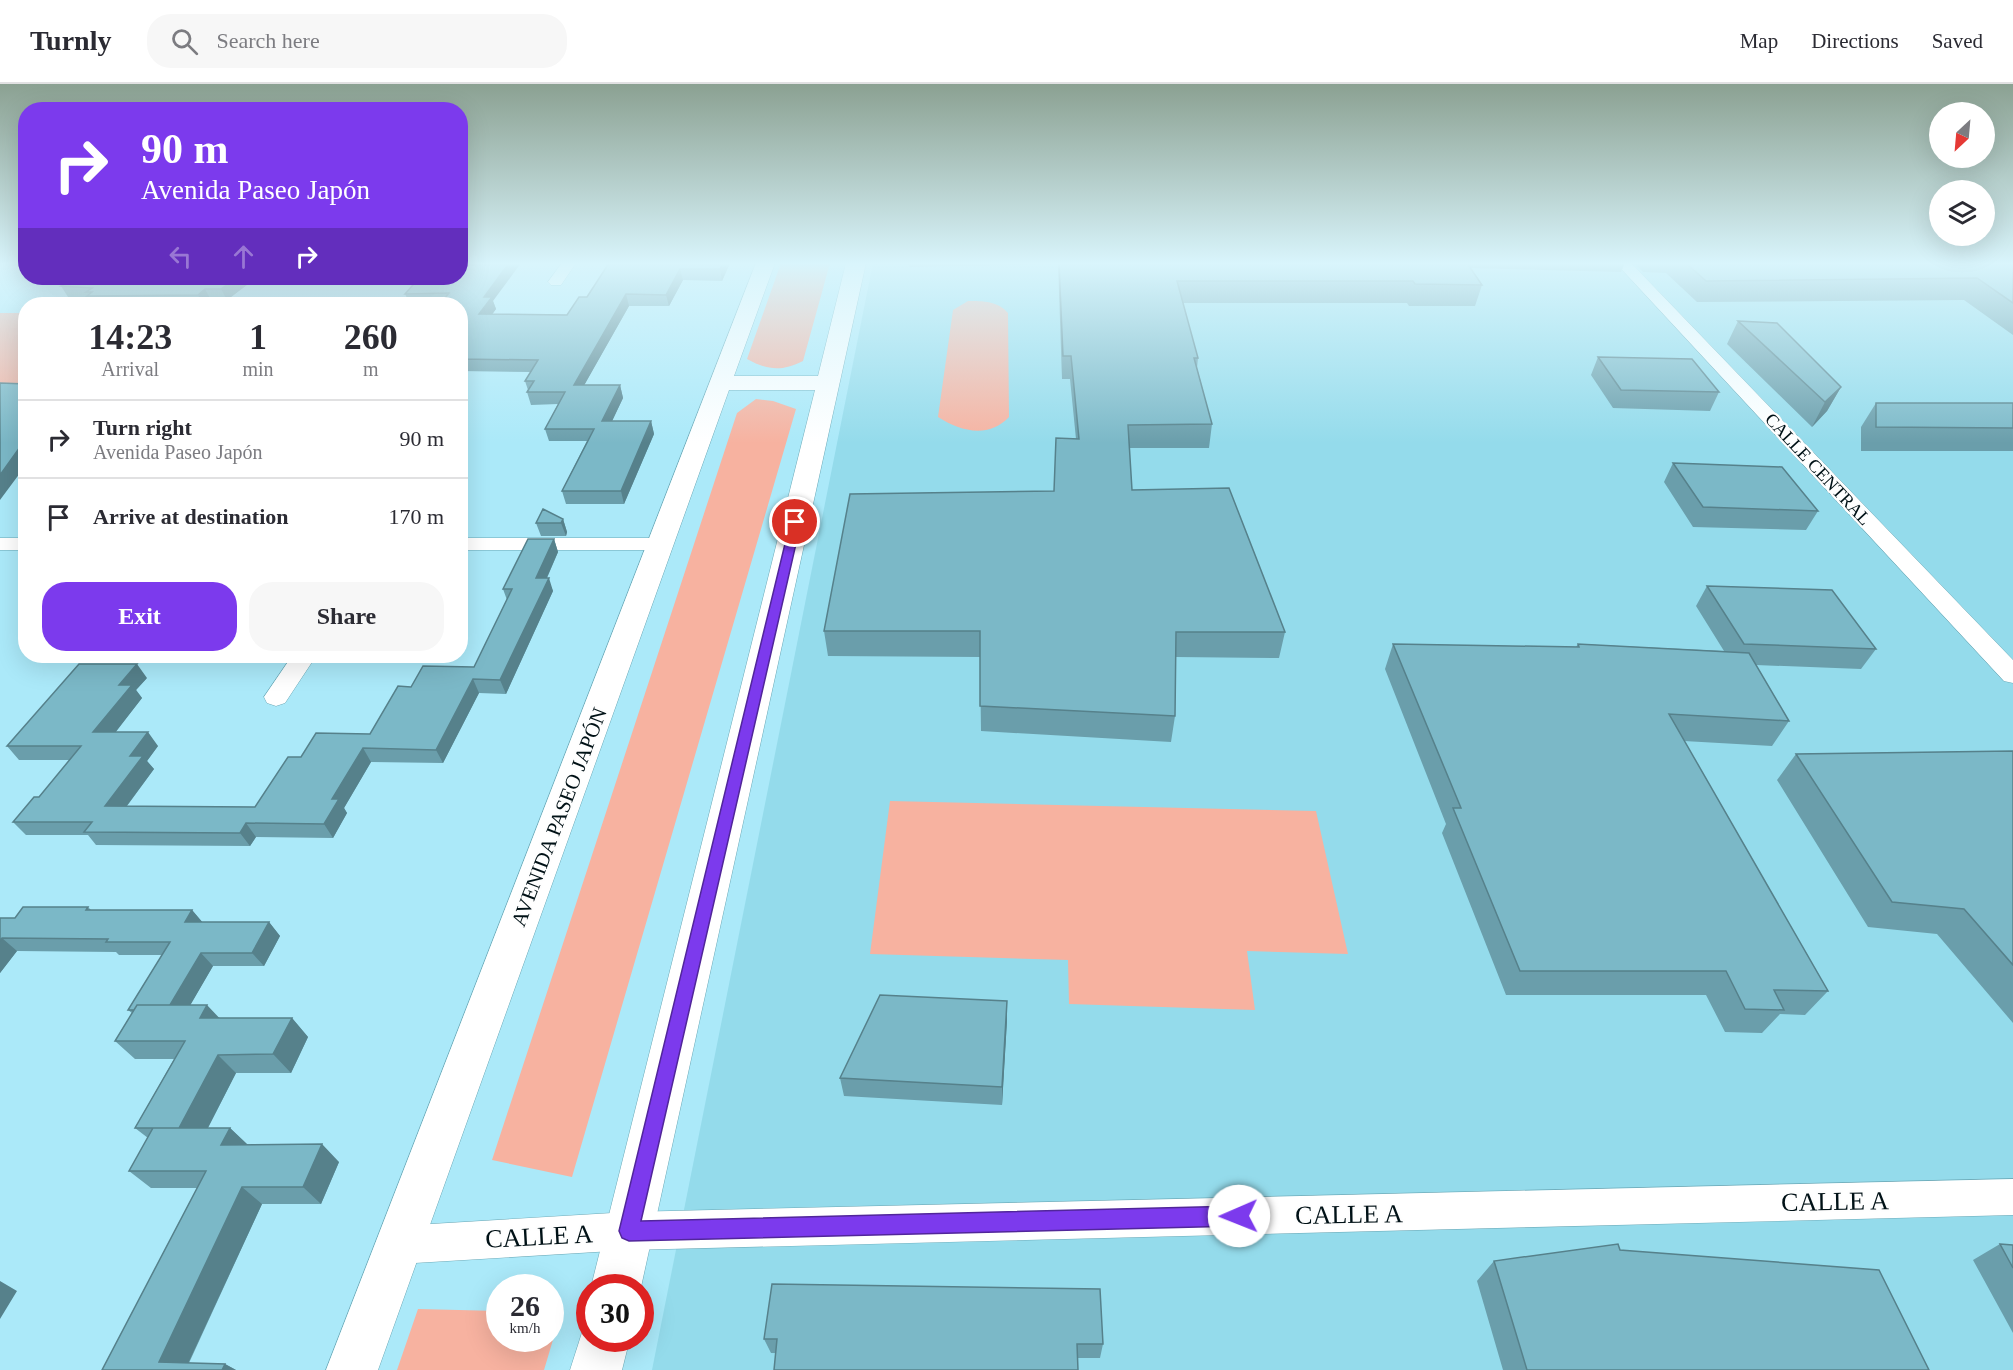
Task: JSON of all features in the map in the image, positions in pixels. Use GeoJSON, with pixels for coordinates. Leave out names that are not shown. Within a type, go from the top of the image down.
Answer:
{"type":"FeatureCollection","features":[{"type":"Feature","properties":{"kind":"main road","name":"AVENIDA PASEO JAPÓN"},"geometry":{"type":"LineString","coordinates":[[352,1370],[742,323]]}},
{"type":"Feature","properties":{"kind":"main road"},"geometry":{"type":"LineString","coordinates":[[619,1274],[842,323]]}},
{"type":"Feature","properties":{"kind":"main road"},"geometry":{"type":"LineString","coordinates":[[720,383],[828,383]]}},
{"type":"Feature","properties":{"kind":"main road"},"geometry":{"type":"LineString","coordinates":[[596,1370],[600,1352]]}},
{"type":"Feature","properties":{"kind":"street","name":"CALLE CENTRAL"},"geometry":{"type":"LineString","coordinates":[[1680,323],[2013,675]]}},
{"type":"Feature","properties":{"kind":"street"},"geometry":{"type":"LineString","coordinates":[[0,544],[18,544]]}},
{"type":"Feature","properties":{"kind":"street"},"geometry":{"type":"LineString","coordinates":[[468,544],[660,544]]}},
{"type":"Feature","properties":{"kind":"street"},"geometry":{"type":"LineString","coordinates":[[276,697],[299,663]]}},
{"type":"Feature","properties":{"kind":"street","name":"CALLE A"},"geometry":{"type":"LineString","coordinates":[[398,1245],[629,1231],[2013,1197]]}},
{"type":"Feature","properties":{"kind":"shaded area"},"geometry":{"type":"Polygon","coordinates":[[[0,323],[18,323],[18,389],[0,389],[0,323]]]}},
{"type":"Feature","properties":{"kind":"shaded area"},"geometry":{"type":"Polygon","coordinates":[[[760,323],[813,323],[803,361],[788,367],[774,368],[761,366],[747,359],[760,323]]]}},
{"type":"Feature","properties":{"kind":"shaded area"},"geometry":{"type":"Polygon","coordinates":[[[861,323],[2013,323],[2013,1370],[652,1370],[861,323]]]}},
{"type":"Feature","properties":{"kind":"shaded area"},"geometry":{"type":"Polygon","coordinates":[[[951,323],[1008,323],[1009,417],[992,428],[974,430],[955,426],[938,417],[951,323]]]}},
{"type":"Feature","properties":{"kind":"shaded area"},"geometry":{"type":"Polygon","coordinates":[[[756,399],[773,401],[796,409],[572,1177],[492,1160],[737,413],[756,399]]]}},
{"type":"Feature","properties":{"kind":"shaded area"},"geometry":{"type":"Polygon","coordinates":[[[890,801],[1316,811],[1348,954],[1247,951],[1255,1010],[1069,1004],[1068,960],[870,954],[890,801]]]}},
{"type":"Feature","properties":{"kind":"shaded area"},"geometry":{"type":"Polygon","coordinates":[[[418,1309],[486,1311],[486,1352],[549,1352],[544,1370],[397,1370],[418,1309]]]}},
{"type":"Feature","properties":{"kind":"building"},"geometry":{"type":"Polygon","coordinates":[[[468,323],[609,323],[574,385],[620,385],[602,421],[651,421],[621,491],[562,491],[594,429],[545,429],[565,392],[527,392],[534,381],[525,381],[538,360],[468,359],[468,323]]]}},
{"type":"Feature","properties":{"kind":"building"},"geometry":{"type":"Polygon","coordinates":[[[1062,323],[1188,323],[1198,358],[1194,358],[1212,424],[1128,425],[1132,490],[1229,488],[1285,632],[1176,632],[1175,716],[980,706],[980,631],[824,631],[850,494],[1054,491],[1056,438],[1079,439],[1071,356],[1063,356],[1062,323]]]}},
{"type":"Feature","properties":{"kind":"building"},"geometry":{"type":"Polygon","coordinates":[[[1740,323],[1777,323],[1841,387],[1825,402],[1740,323]]]}},
{"type":"Feature","properties":{"kind":"building"},"geometry":{"type":"Polygon","coordinates":[[[1598,357],[1692,359],[1719,392],[1621,390],[1598,357]]]}},
{"type":"Feature","properties":{"kind":"building"},"geometry":{"type":"Polygon","coordinates":[[[0,383],[18,384],[18,450],[0,475],[0,383]]]}},
{"type":"Feature","properties":{"kind":"building"},"geometry":{"type":"Polygon","coordinates":[[[1876,403],[2013,403],[2013,428],[1876,427],[1876,403]]]}},
{"type":"Feature","properties":{"kind":"building"},"geometry":{"type":"Polygon","coordinates":[[[1673,463],[1782,467],[1818,511],[1703,507],[1673,463]]]}},
{"type":"Feature","properties":{"kind":"building"},"geometry":{"type":"Polygon","coordinates":[[[543,509],[563,519],[561,523],[536,523],[543,509]]]}},
{"type":"Feature","properties":{"kind":"building"},"geometry":{"type":"Polygon","coordinates":[[[528,539],[554,539],[536,578],[549,578],[500,680],[473,679],[436,750],[363,748],[332,799],[339,799],[324,824],[246,823],[240,833],[84,832],[92,822],[13,822],[34,797],[39,797],[81,746],[7,746],[79,664],[137,664],[119,685],[132,685],[93,732],[148,732],[130,756],[143,756],[105,806],[255,807],[288,757],[301,757],[316,733],[370,734],[398,686],[411,687],[423,666],[474,667],[512,589],[503,589],[528,539]]]}},
{"type":"Feature","properties":{"kind":"building"},"geometry":{"type":"Polygon","coordinates":[[[1707,586],[1832,590],[1876,649],[1744,644],[1707,586]]]}},
{"type":"Feature","properties":{"kind":"building"},"geometry":{"type":"Polygon","coordinates":[[[1393,644],[1579,647],[1578,644],[1749,653],[1789,721],[1669,714],[1828,991],[1774,990],[1784,1010],[1745,1009],[1726,971],[1520,971],[1453,808],[1461,808],[1393,644]]]}},
{"type":"Feature","properties":{"kind":"building"},"geometry":{"type":"Polygon","coordinates":[[[2013,751],[2013,965],[1964,909],[1892,902],[1796,754],[2013,751]]]}},
{"type":"Feature","properties":{"kind":"building"},"geometry":{"type":"Polygon","coordinates":[[[23,907],[88,907],[86,910],[192,910],[185,922],[269,922],[252,953],[201,953],[170,1005],[137,1005],[134,1010],[128,1010],[170,942],[2,938],[0,941],[0,918],[15,918],[23,907]]]}},
{"type":"Feature","properties":{"kind":"building"},"geometry":{"type":"Polygon","coordinates":[[[880,995],[1007,1001],[1002,1087],[840,1078],[880,995]]]}},
{"type":"Feature","properties":{"kind":"building"},"geometry":{"type":"Polygon","coordinates":[[[137,1005],[207,1005],[200,1018],[292,1018],[273,1054],[218,1055],[179,1128],[135,1128],[185,1041],[115,1041],[137,1005]]]}},
{"type":"Feature","properties":{"kind":"building"},"geometry":{"type":"Polygon","coordinates":[[[153,1128],[230,1128],[221,1145],[322,1144],[303,1187],[242,1187],[159,1362],[225,1364],[222,1370],[102,1370],[206,1171],[129,1171],[153,1128]]]}},
{"type":"Feature","properties":{"kind":"building"},"geometry":{"type":"Polygon","coordinates":[[[1618,1244],[1620,1250],[1879,1270],[1929,1370],[1527,1370],[1494,1261],[1618,1244]]]}},
{"type":"Feature","properties":{"kind":"building"},"geometry":{"type":"Polygon","coordinates":[[[2000,1244],[2013,1245],[2013,1268],[2000,1244]]]}},
{"type":"Feature","properties":{"kind":"building"},"geometry":{"type":"Polygon","coordinates":[[[772,1284],[1100,1289],[1103,1344],[1077,1344],[1078,1370],[774,1370],[777,1339],[764,1339],[772,1284]]]}},
{"type":"Feature","properties":{"kind":"route"},"geometry":{"type":"LineString","coordinates":[[795,522],[629,1231],[1239,1216]]}}]}
